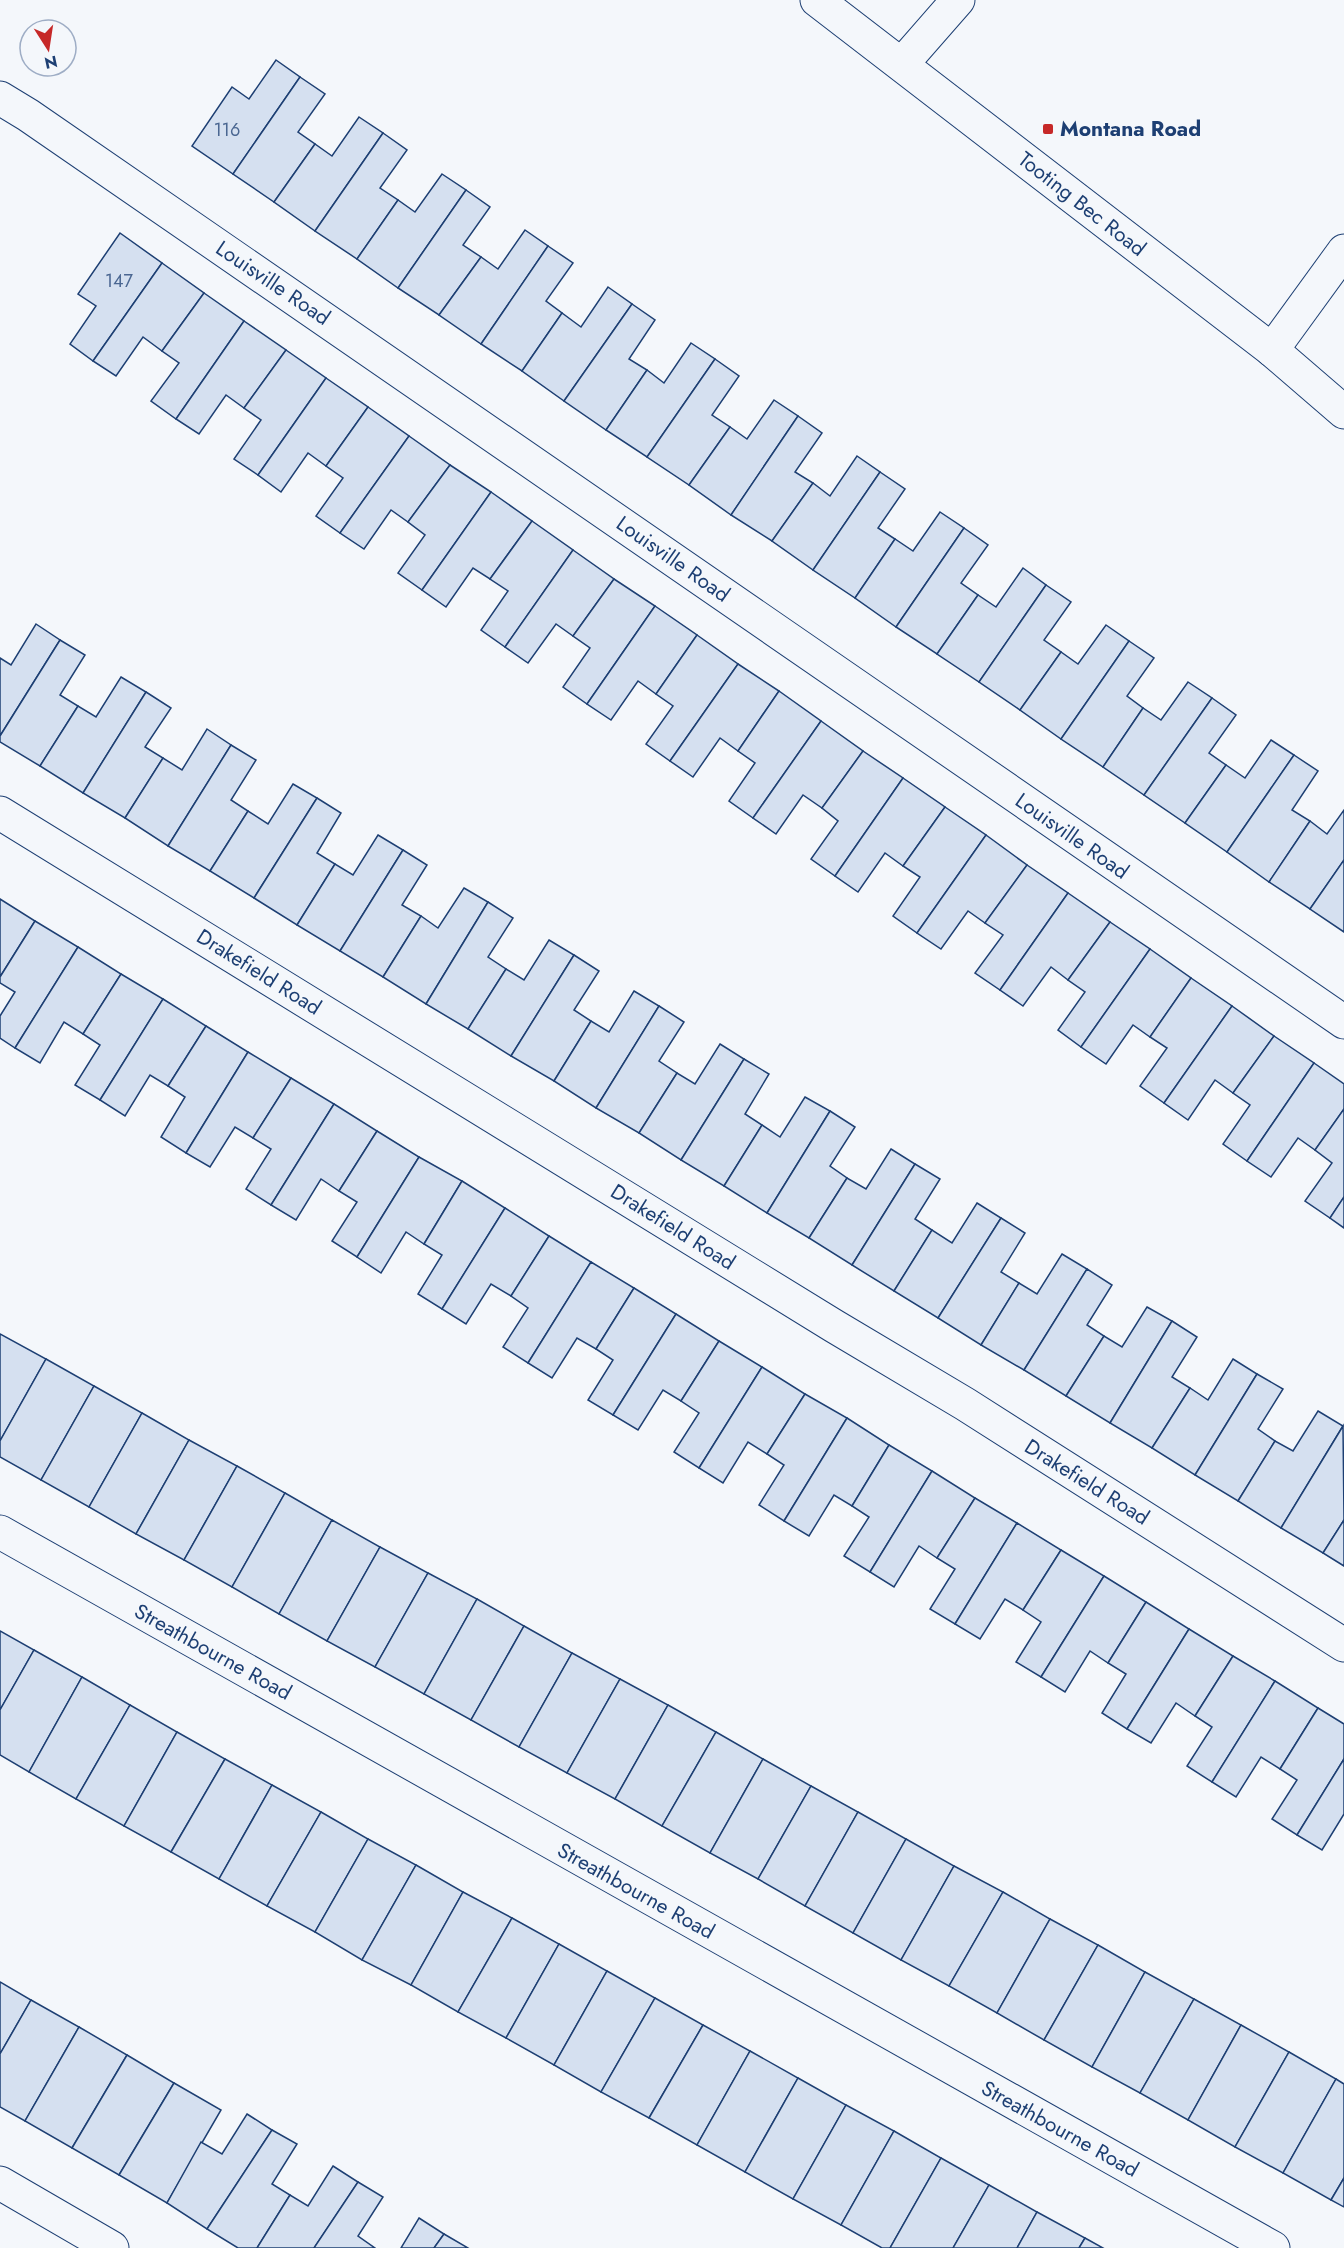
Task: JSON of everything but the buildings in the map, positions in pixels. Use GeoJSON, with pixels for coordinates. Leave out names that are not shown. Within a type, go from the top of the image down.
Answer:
{"type":"FeatureCollection","features":[{"type":"Feature","properties":{"kind":"main road","name":"Tooting Bec Road"},"geometry":{"type":"LineString","coordinates":[[817,0],[1272,350],[1344,412]]}},
{"type":"Feature","properties":{"kind":"main road"},"geometry":{"type":"LineString","coordinates":[[902,64],[958,0]]}},
{"type":"Feature","properties":{"kind":"main road","name":"Louisville Road"},"geometry":{"type":"LineString","coordinates":[[0,98],[538,465],[1344,1023]]}},
{"type":"Feature","properties":{"kind":"main road"},"geometry":{"type":"LineString","coordinates":[[1272,350],[1344,251]]}},
{"type":"Feature","properties":{"kind":"main road","name":"Drakefield Road"},"geometry":{"type":"LineString","coordinates":[[0,813],[834,1326],[965,1404],[1344,1645]]}},
{"type":"Feature","properties":{"kind":"main road","name":"Streathbourne Road"},"geometry":{"type":"LineString","coordinates":[[0,1533],[1273,2248]]}},
{"type":"Feature","properties":{"kind":"main road"},"geometry":{"type":"LineString","coordinates":[[0,2183],[112,2248]]}},
{"type":"Feature","properties":{"kind":"place","name":"Montana Road"},"geometry":{"type":"Point","coordinates":[1048,129]}}]}
